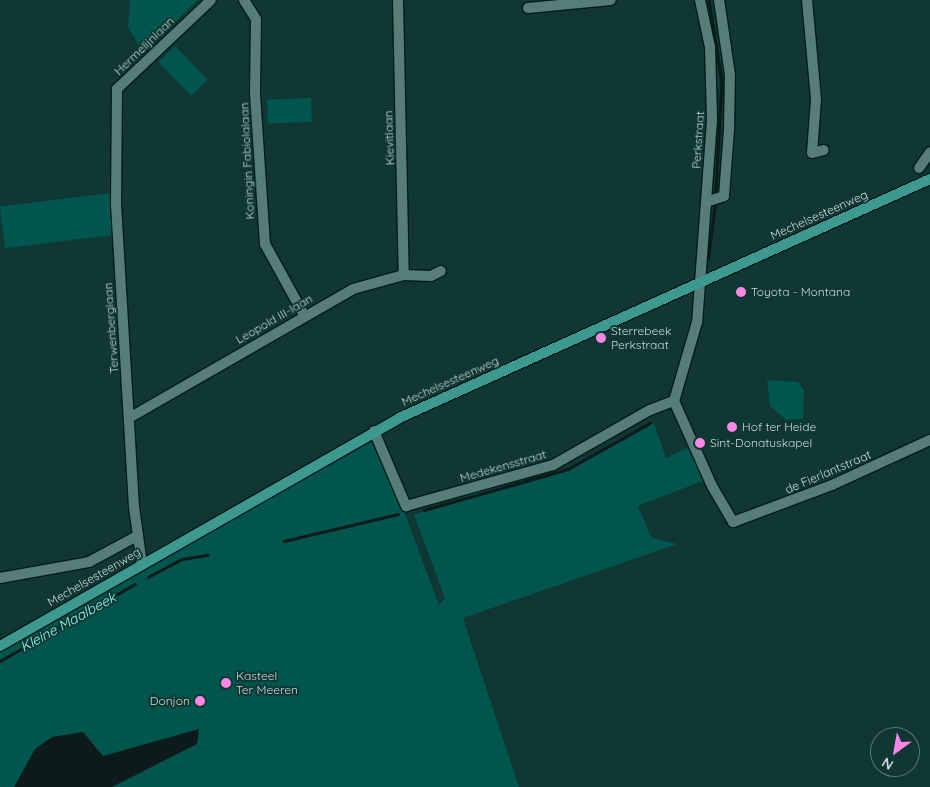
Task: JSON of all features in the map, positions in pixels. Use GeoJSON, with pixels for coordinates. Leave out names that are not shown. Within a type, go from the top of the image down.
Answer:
{"type":"FeatureCollection","features":[{"type":"Feature","properties":{"kind":"main road","name":"Mechelsesteenweg"},"geometry":{"type":"LineString","coordinates":[[0,646],[374,430],[930,179]]}},
{"type":"Feature","properties":{"kind":"main road"},"geometry":{"type":"LineString","coordinates":[[904,191],[930,188]]}},
{"type":"Feature","properties":{"kind":"street","name":"Hermelijnlaan"},"geometry":{"type":"LineString","coordinates":[[117,89],[211,0]]}},
{"type":"Feature","properties":{"kind":"street","name":"Koningin Fabiolalaan"},"geometry":{"type":"LineString","coordinates":[[244,0],[256,19],[256,94],[265,244],[304,315]]}},
{"type":"Feature","properties":{"kind":"street","name":"Kievitlaan"},"geometry":{"type":"LineString","coordinates":[[398,0],[404,276]]}},
{"type":"Feature","properties":{"kind":"street"},"geometry":{"type":"LineString","coordinates":[[528,8],[542,3],[611,0]]}},
{"type":"Feature","properties":{"kind":"street","name":"Perkstraat"},"geometry":{"type":"LineString","coordinates":[[674,400],[697,322],[706,202],[713,83],[709,39],[700,0]]}},
{"type":"Feature","properties":{"kind":"street"},"geometry":{"type":"LineString","coordinates":[[706,202],[724,196],[729,130],[729,65],[719,0]]}},
{"type":"Feature","properties":{"kind":"street"},"geometry":{"type":"LineString","coordinates":[[807,0],[816,99],[812,153],[824,150]]}},
{"type":"Feature","properties":{"kind":"street","name":"Terwenberglaan"},"geometry":{"type":"LineString","coordinates":[[117,89],[116,204],[137,536],[142,564]]}},
{"type":"Feature","properties":{"kind":"street"},"geometry":{"type":"LineString","coordinates":[[919,168],[930,152]]}},
{"type":"Feature","properties":{"kind":"street","name":"Leopold III-laan"},"geometry":{"type":"LineString","coordinates":[[129,418],[304,315],[353,289],[404,276],[431,276],[441,271]]}},
{"type":"Feature","properties":{"kind":"street","name":"Medekensstraat"},"geometry":{"type":"LineString","coordinates":[[374,430],[406,506],[553,465],[655,407],[674,400]]}},
{"type":"Feature","properties":{"kind":"street","name":"de Fierlantstraat"},"geometry":{"type":"LineString","coordinates":[[674,400],[712,486],[733,522],[832,485],[930,440]]}},
{"type":"Feature","properties":{"kind":"street"},"geometry":{"type":"LineString","coordinates":[[0,578],[89,562],[137,536]]}},
{"type":"Feature","properties":{"kind":"green space"},"geometry":{"type":"Polygon","coordinates":[[[130,0],[198,0],[143,53],[128,27],[130,0]]]}},
{"type":"Feature","properties":{"kind":"green space"},"geometry":{"type":"Polygon","coordinates":[[[175,46],[208,80],[191,96],[158,62],[175,46]]]}},
{"type":"Feature","properties":{"kind":"green space"},"geometry":{"type":"Polygon","coordinates":[[[311,98],[312,122],[268,124],[267,100],[311,98]]]}},
{"type":"Feature","properties":{"kind":"green space"},"geometry":{"type":"Polygon","coordinates":[[[110,193],[115,235],[5,248],[0,207],[110,193]]]}},
{"type":"Feature","properties":{"kind":"green space"},"geometry":{"type":"Polygon","coordinates":[[[767,380],[798,382],[804,390],[803,419],[786,420],[770,406],[767,380]]]}},
{"type":"Feature","properties":{"kind":"green space"},"geometry":{"type":"Polygon","coordinates":[[[654,423],[666,458],[690,447],[705,480],[638,506],[652,538],[677,544],[463,618],[519,787],[0,787],[0,650],[48,622],[377,439],[439,605],[445,598],[414,515],[472,494],[520,482],[505,490],[561,473],[654,423]]]}},
{"type":"Feature","properties":{"kind":"shaded area"},"geometry":{"type":"Polygon","coordinates":[[[199,729],[197,744],[112,787],[14,787],[35,749],[52,737],[83,732],[103,756],[199,729]]]}},
{"type":"Feature","properties":{"kind":"waterway"},"geometry":{"type":"LineString","coordinates":[[709,0],[722,82],[716,190]]}},
{"type":"Feature","properties":{"kind":"waterway"},"geometry":{"type":"LineString","coordinates":[[708,259],[715,204]]}},
{"type":"Feature","properties":{"kind":"waterway"},"geometry":{"type":"LineString","coordinates":[[424,510],[568,469],[650,423]]}},
{"type":"Feature","properties":{"kind":"waterway"},"geometry":{"type":"LineString","coordinates":[[284,541],[398,514]]}},
{"type":"Feature","properties":{"kind":"waterway","name":"Kleine Maalbeek"},"geometry":{"type":"LineString","coordinates":[[148,577],[182,559],[208,555]]}},
{"type":"Feature","properties":{"kind":"waterway","name":"Kleine Maalbeek"},"geometry":{"type":"LineString","coordinates":[[0,661],[135,584]]}},
{"type":"Feature","properties":{"kind":"place","name":"Toyota - Montana"},"geometry":{"type":"Point","coordinates":[741,292]}},
{"type":"Feature","properties":{"kind":"place","name":"Sterrebeek Perkstraat"},"geometry":{"type":"Point","coordinates":[601,338]}},
{"type":"Feature","properties":{"kind":"place","name":"Hof ter Heide"},"geometry":{"type":"Point","coordinates":[732,427]}},
{"type":"Feature","properties":{"kind":"place","name":"Sint-Donatuskapel"},"geometry":{"type":"Point","coordinates":[700,443]}},
{"type":"Feature","properties":{"kind":"place","name":"Kasteel Ter Meeren"},"geometry":{"type":"Point","coordinates":[226,683]}},
{"type":"Feature","properties":{"kind":"place","name":"Donjon"},"geometry":{"type":"Point","coordinates":[200,701]}}]}
